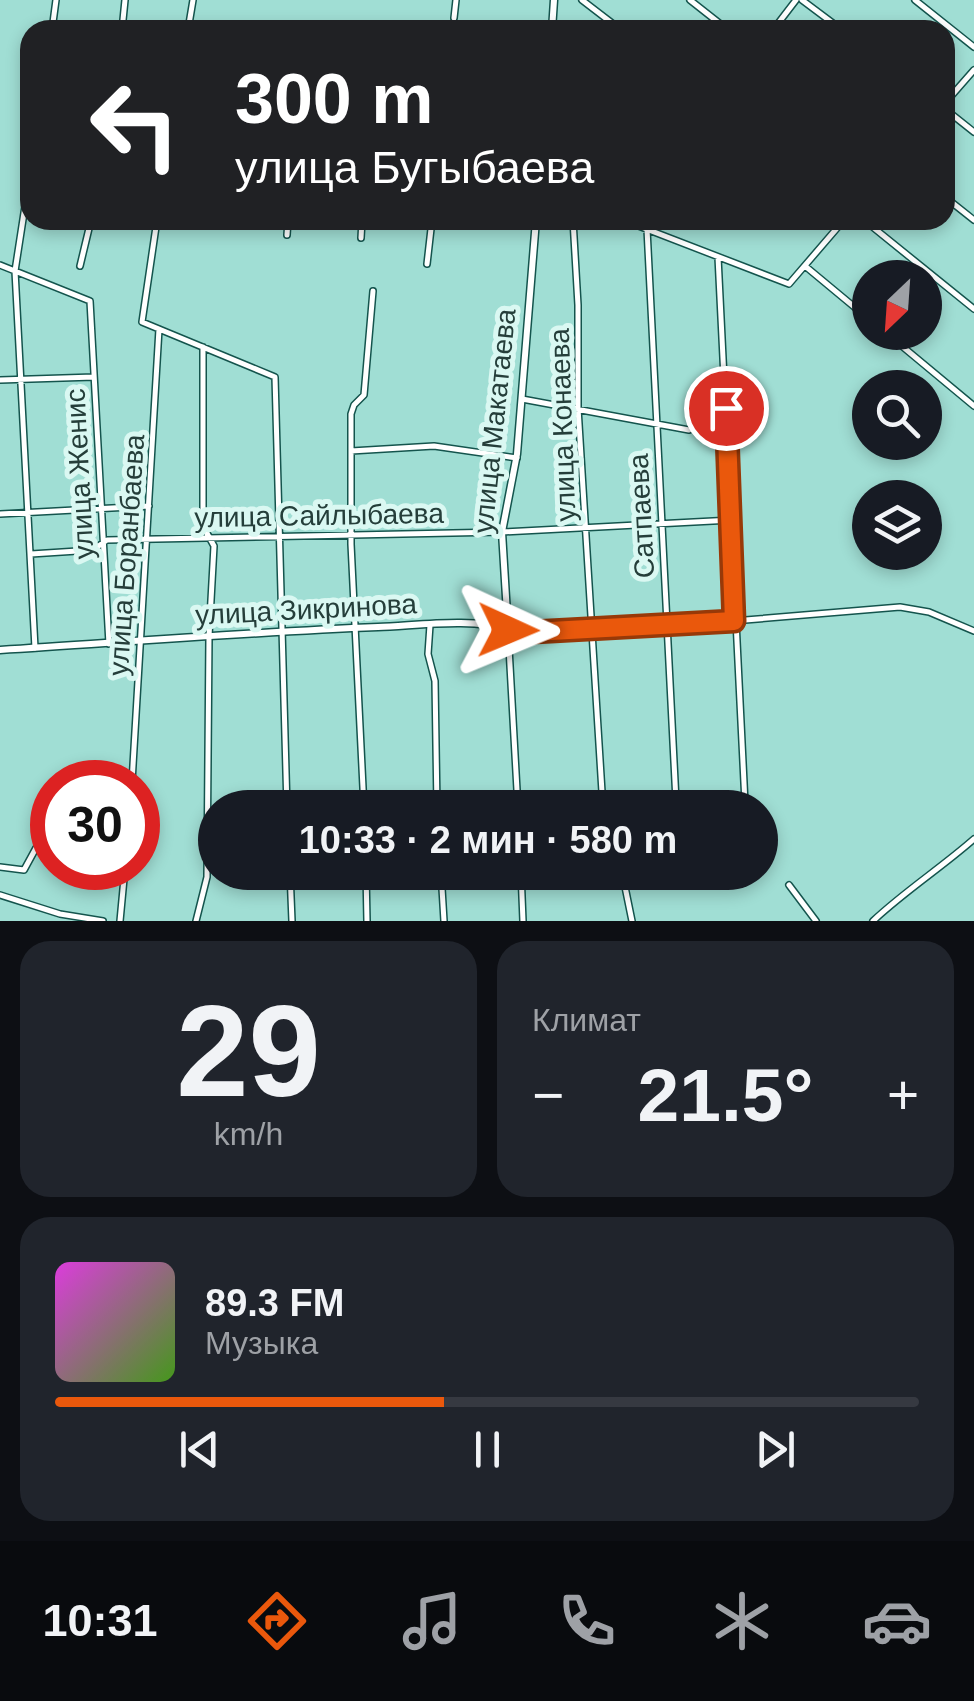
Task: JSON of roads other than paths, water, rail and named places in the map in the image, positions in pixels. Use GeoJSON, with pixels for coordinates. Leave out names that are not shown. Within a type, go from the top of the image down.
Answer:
{"type":"FeatureCollection","features":[{"type":"Feature","properties":{"kind":"street"},"geometry":{"type":"LineString","coordinates":[[454,18],[456,0]]}},
{"type":"Feature","properties":{"kind":"street"},"geometry":{"type":"LineString","coordinates":[[582,0],[608,20]]}},
{"type":"Feature","properties":{"kind":"street"},"geometry":{"type":"LineString","coordinates":[[690,0],[715,20]]}},
{"type":"Feature","properties":{"kind":"street"},"geometry":{"type":"LineString","coordinates":[[782,20],[799,0],[828,20]]}},
{"type":"Feature","properties":{"kind":"street"},"geometry":{"type":"LineString","coordinates":[[915,0],[940,20]]}},
{"type":"Feature","properties":{"kind":"street"},"geometry":{"type":"LineString","coordinates":[[955,94],[974,70]]}},
{"type":"Feature","properties":{"kind":"street"},"geometry":{"type":"LineString","coordinates":[[955,115],[974,132]]}},
{"type":"Feature","properties":{"kind":"street"},"geometry":{"type":"LineString","coordinates":[[21,230],[15,272],[35,648]]}},
{"type":"Feature","properties":{"kind":"street"},"geometry":{"type":"LineString","coordinates":[[80,266],[89,230]]}},
{"type":"Feature","properties":{"kind":"street"},"geometry":{"type":"LineString","coordinates":[[156,230],[142,322],[276,377],[286,790]]}},
{"type":"Feature","properties":{"kind":"street"},"geometry":{"type":"LineString","coordinates":[[287,230],[287,235]]}},
{"type":"Feature","properties":{"kind":"street"},"geometry":{"type":"LineString","coordinates":[[361,230],[361,238]]}},
{"type":"Feature","properties":{"kind":"street"},"geometry":{"type":"LineString","coordinates":[[427,264],[431,230]]}},
{"type":"Feature","properties":{"kind":"street","name":"улица Макатаева"},"geometry":{"type":"LineString","coordinates":[[517,790],[502,532],[517,458],[535,230]]}},
{"type":"Feature","properties":{"kind":"street","name":"улица Конаева"},"geometry":{"type":"LineString","coordinates":[[574,230],[578,408],[602,790]]}},
{"type":"Feature","properties":{"kind":"street","name":"Сатпаева"},"geometry":{"type":"LineString","coordinates":[[647,230],[675,790]]}},
{"type":"Feature","properties":{"kind":"street"},"geometry":{"type":"LineString","coordinates":[[650,230],[789,284],[836,230]]}},
{"type":"Feature","properties":{"kind":"street"},"geometry":{"type":"LineString","coordinates":[[876,230],[974,309]]}},
{"type":"Feature","properties":{"kind":"street"},"geometry":{"type":"LineString","coordinates":[[718,257],[744,790]]}},
{"type":"Feature","properties":{"kind":"street"},"geometry":{"type":"LineString","coordinates":[[0,266],[15,272]]}},
{"type":"Feature","properties":{"kind":"street"},"geometry":{"type":"LineString","coordinates":[[805,266],[852,305]]}},
{"type":"Feature","properties":{"kind":"street","name":"улица Женис"},"geometry":{"type":"LineString","coordinates":[[15,272],[90,301],[109,644]]}},
{"type":"Feature","properties":{"kind":"street"},"geometry":{"type":"LineString","coordinates":[[363,790],[351,451],[352,409],[363,398],[365,388],[373,292]]}},
{"type":"Feature","properties":{"kind":"street","name":"улица Боранбаева"},"geometry":{"type":"LineString","coordinates":[[133,760],[159,329]]}},
{"type":"Feature","properties":{"kind":"street"},"geometry":{"type":"LineString","coordinates":[[196,921],[207,877],[209,636],[214,546],[202,526],[203,347]]}},
{"type":"Feature","properties":{"kind":"street"},"geometry":{"type":"LineString","coordinates":[[907,350],[974,406]]}},
{"type":"Feature","properties":{"kind":"street"},"geometry":{"type":"LineString","coordinates":[[0,380],[94,377]]}},
{"type":"Feature","properties":{"kind":"street"},"geometry":{"type":"LineString","coordinates":[[522,399],[690,430]]}},
{"type":"Feature","properties":{"kind":"street"},"geometry":{"type":"LineString","coordinates":[[351,451],[434,446],[517,458]]}},
{"type":"Feature","properties":{"kind":"street"},"geometry":{"type":"LineString","coordinates":[[0,514],[149,506]]}},
{"type":"Feature","properties":{"kind":"street","name":"улица Сайлыбаева"},"geometry":{"type":"LineString","coordinates":[[31,554],[93,550],[103,542],[147,538],[502,532],[732,520]]}},
{"type":"Feature","properties":{"kind":"street","name":"улица Зикринова"},"geometry":{"type":"LineString","coordinates":[[0,650],[282,630],[430,625],[491,625],[514,633],[900,607],[929,612],[974,631]]}},
{"type":"Feature","properties":{"kind":"street"},"geometry":{"type":"LineString","coordinates":[[430,625],[428,654],[435,681],[437,790]]}},
{"type":"Feature","properties":{"kind":"street"},"geometry":{"type":"LineString","coordinates":[[874,921],[903,893],[974,839]]}},
{"type":"Feature","properties":{"kind":"street"},"geometry":{"type":"LineString","coordinates":[[0,867],[24,870],[30,859]]}},
{"type":"Feature","properties":{"kind":"street"},"geometry":{"type":"LineString","coordinates":[[789,885],[816,921]]}},
{"type":"Feature","properties":{"kind":"street"},"geometry":{"type":"LineString","coordinates":[[120,921],[123,890]]}},
{"type":"Feature","properties":{"kind":"street"},"geometry":{"type":"LineString","coordinates":[[291,890],[292,921]]}},
{"type":"Feature","properties":{"kind":"street"},"geometry":{"type":"LineString","coordinates":[[366,890],[367,921]]}},
{"type":"Feature","properties":{"kind":"street"},"geometry":{"type":"LineString","coordinates":[[442,890],[444,921]]}},
{"type":"Feature","properties":{"kind":"street"},"geometry":{"type":"LineString","coordinates":[[522,890],[523,921]]}},
{"type":"Feature","properties":{"kind":"street"},"geometry":{"type":"LineString","coordinates":[[626,890],[632,921]]}},
{"type":"Feature","properties":{"kind":"street"},"geometry":{"type":"LineString","coordinates":[[0,895],[58,917],[103,921]]}}]}
